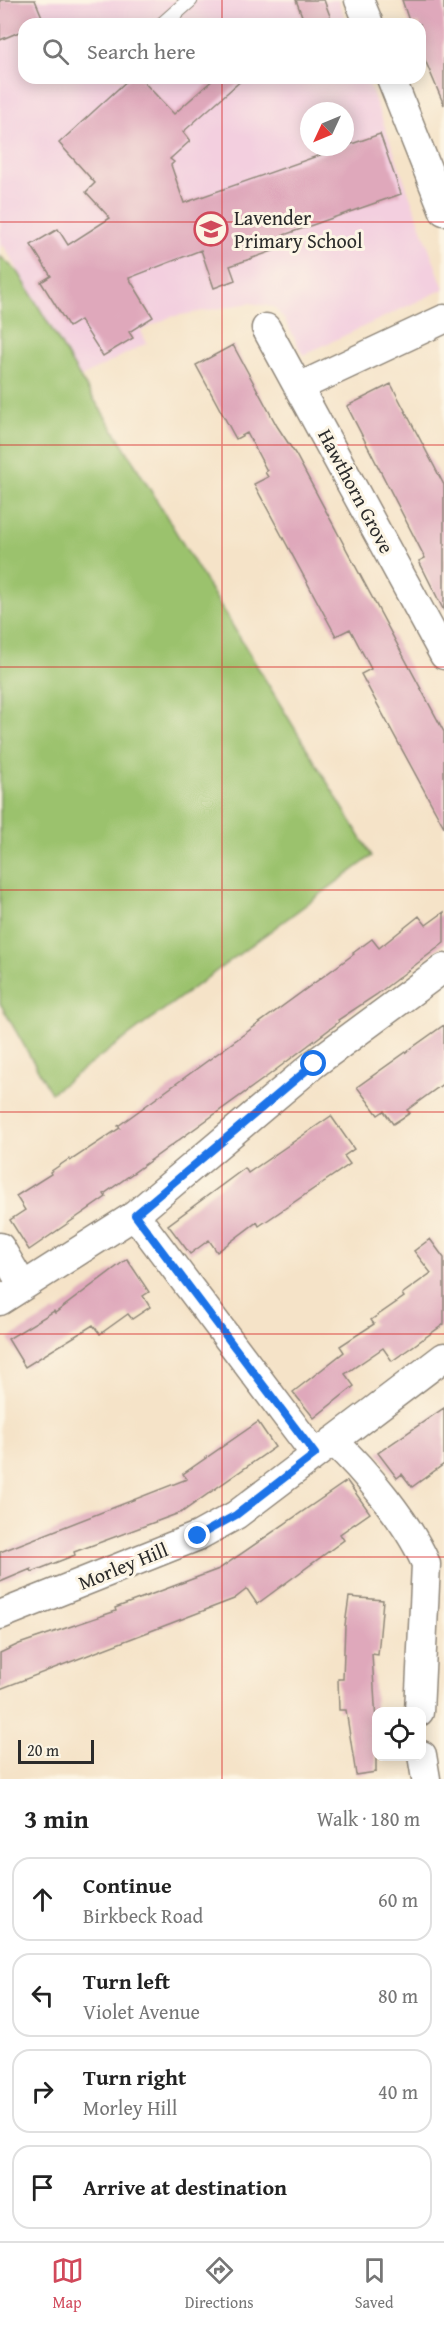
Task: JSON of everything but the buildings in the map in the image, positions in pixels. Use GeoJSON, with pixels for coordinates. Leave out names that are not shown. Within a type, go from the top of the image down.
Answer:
{"type":"FeatureCollection","features":[{"type":"Feature","properties":{"kind":"street"},"geometry":{"type":"LineString","coordinates":[[359,0],[366,18]]}},
{"type":"Feature","properties":{"kind":"street"},"geometry":{"type":"LineString","coordinates":[[393,84],[444,211]]}},
{"type":"Feature","properties":{"kind":"street"},"geometry":{"type":"LineString","coordinates":[[299,387],[444,319]]}},
{"type":"Feature","properties":{"kind":"street","name":"Hawthorn Grove"},"geometry":{"type":"LineString","coordinates":[[266,328],[436,623],[444,655]]}},
{"type":"Feature","properties":{"kind":"street"},"geometry":{"type":"LineString","coordinates":[[0,1247],[12,1293],[135,1215],[314,1064],[444,968]]}},
{"type":"Feature","properties":{"kind":"street"},"geometry":{"type":"LineString","coordinates":[[135,1215],[324,1447],[355,1461],[418,1545],[426,1564],[418,1707]]}},
{"type":"Feature","properties":{"kind":"street","name":"Morley Hill"},"geometry":{"type":"LineString","coordinates":[[0,1614],[198,1536],[236,1515],[444,1358]]}},
{"type":"Feature","properties":{"kind":"street"},"geometry":{"type":"LineString","coordinates":[[423,1761],[426,1779]]}},
{"type":"Feature","properties":{"kind":"lane"},"geometry":{"type":"LineString","coordinates":[[170,18],[190,0]]}},
{"type":"Feature","properties":{"kind":"shaded area","name":"Lavender Primary School"},"geometry":{"type":"Polygon","coordinates":[[[0,0],[338,0],[345,18],[18,18],[18,84],[369,84],[444,289],[303,355],[285,320],[274,307],[250,303],[170,317],[141,331],[147,343],[81,377],[2,243],[0,250],[0,0]]]}},
{"type":"Feature","properties":{"kind":"green space"},"geometry":{"type":"Polygon","coordinates":[[[0,256],[19,273],[81,379],[372,856],[51,1093],[0,1003],[0,256]]]}},
{"type":"Feature","properties":{"kind":"place","name":"Lavender Primary School"},"geometry":{"type":"Point","coordinates":[211,229]}},
{"type":"Feature","properties":{"kind":"route"},"geometry":{"type":"LineString","coordinates":[[198,1536],[236,1515],[315,1454],[135,1215],[314,1064]]}}]}
